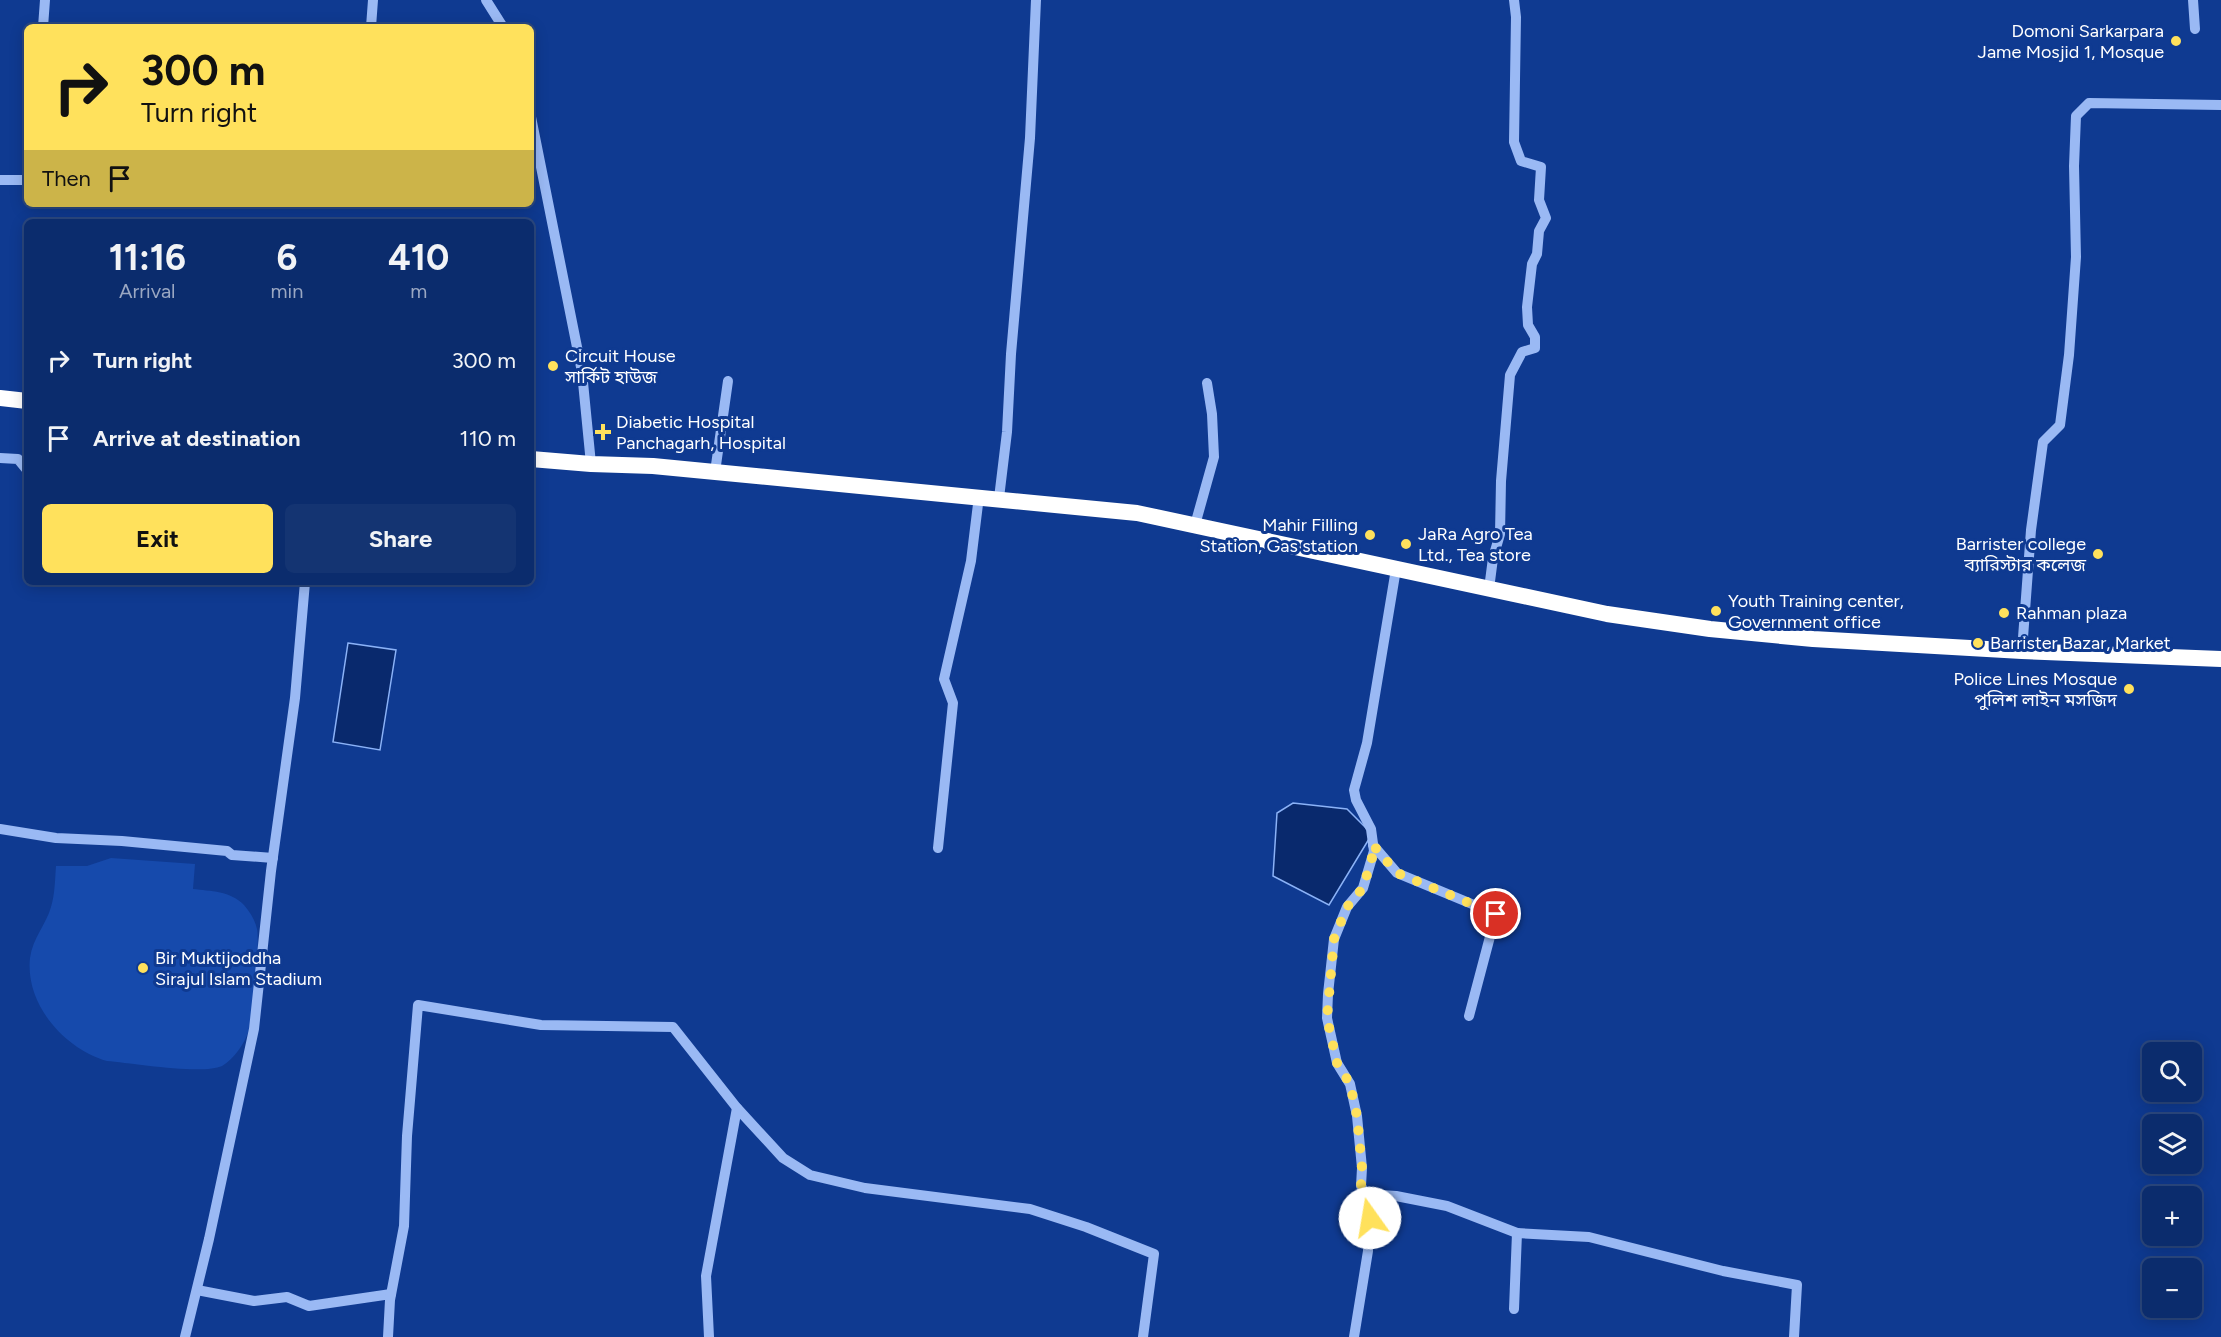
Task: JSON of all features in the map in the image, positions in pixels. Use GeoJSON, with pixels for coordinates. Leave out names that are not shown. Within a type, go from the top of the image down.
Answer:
{"type":"FeatureCollection","features":[{"type":"Feature","properties":{"kind":"highway"},"geometry":{"type":"LineString","coordinates":[[0,398],[24,401]]}},
{"type":"Feature","properties":{"kind":"highway"},"geometry":{"type":"LineString","coordinates":[[534,459],[653,466],[1137,513],[1607,614],[1710,629],[1813,639],[2022,651],[2221,658]]}},
{"type":"Feature","properties":{"kind":"street"},"geometry":{"type":"LineString","coordinates":[[43,24],[45,0]]}},
{"type":"Feature","properties":{"kind":"street"},"geometry":{"type":"LineString","coordinates":[[371,24],[374,0]]}},
{"type":"Feature","properties":{"kind":"street"},"geometry":{"type":"LineString","coordinates":[[486,0],[501,24]]}},
{"type":"Feature","properties":{"kind":"street"},"geometry":{"type":"LineString","coordinates":[[999,498],[1007,432],[1011,354],[1030,138],[1035,0]]}},
{"type":"Feature","properties":{"kind":"street"},"geometry":{"type":"LineString","coordinates":[[1489,589],[1493,558],[1500,534],[1501,482],[1510,375],[1522,352],[1535,348],[1535,337],[1528,325],[1527,307],[1539,231],[1546,218],[1539,200],[1541,167],[1521,161],[1514,142],[1516,17],[1514,0]]}},
{"type":"Feature","properties":{"kind":"street"},"geometry":{"type":"LineString","coordinates":[[2193,0],[2195,29]]}},
{"type":"Feature","properties":{"kind":"street"},"geometry":{"type":"LineString","coordinates":[[2022,651],[2031,530],[2043,442],[2060,425],[2069,355],[2076,257],[2074,166],[2076,116],[2089,104],[2221,105]]}},
{"type":"Feature","properties":{"kind":"street"},"geometry":{"type":"LineString","coordinates":[[534,132],[582,372],[591,464]]}},
{"type":"Feature","properties":{"kind":"street"},"geometry":{"type":"LineString","coordinates":[[0,180],[24,180]]}},
{"type":"Feature","properties":{"kind":"street"},"geometry":{"type":"LineString","coordinates":[[715,472],[728,381]]}},
{"type":"Feature","properties":{"kind":"street"},"geometry":{"type":"LineString","coordinates":[[1195,525],[1214,457],[1212,414],[1207,383]]}},
{"type":"Feature","properties":{"kind":"street"},"geometry":{"type":"LineString","coordinates":[[0,458],[18,459],[24,466]]}},
{"type":"Feature","properties":{"kind":"street"},"geometry":{"type":"LineString","coordinates":[[938,848],[953,703],[944,679],[971,561],[979,496]]}},
{"type":"Feature","properties":{"kind":"street"},"geometry":{"type":"LineString","coordinates":[[1354,1337],[1368,1251],[1370,1202],[1361,1186],[1362,1168],[1357,1116],[1350,1084],[1337,1063],[1327,1018],[1334,939],[1347,907],[1363,888],[1374,851],[1371,830],[1356,800],[1354,790],[1367,743],[1396,569]]}},
{"type":"Feature","properties":{"kind":"street"},"geometry":{"type":"LineString","coordinates":[[185,1337],[209,1239],[254,1029],[273,858],[295,698],[305,585]]}},
{"type":"Feature","properties":{"kind":"street"},"geometry":{"type":"LineString","coordinates":[[0,829],[56,838],[122,841],[227,851],[232,855],[273,858]]}},
{"type":"Feature","properties":{"kind":"street"},"geometry":{"type":"LineString","coordinates":[[1373,845],[1397,873],[1496,914],[1469,1016]]}},
{"type":"Feature","properties":{"kind":"street"},"geometry":{"type":"LineString","coordinates":[[388,1337],[391,1294],[404,1226],[407,1136],[418,1005],[541,1025],[673,1027],[737,1108],[783,1158],[810,1175],[865,1188],[1030,1209],[1086,1227],[1154,1254],[1143,1337]]}},
{"type":"Feature","properties":{"kind":"street"},"geometry":{"type":"LineString","coordinates":[[709,1337],[706,1275],[737,1108]]}},
{"type":"Feature","properties":{"kind":"street"},"geometry":{"type":"LineString","coordinates":[[1365,1194],[1396,1196],[1447,1206],[1518,1233],[1589,1237],[1723,1271],[1797,1285],[1794,1337]]}},
{"type":"Feature","properties":{"kind":"street"},"geometry":{"type":"LineString","coordinates":[[1514,1309],[1518,1233]]}},
{"type":"Feature","properties":{"kind":"street"},"geometry":{"type":"LineString","coordinates":[[196,1290],[254,1301],[286,1297],[309,1306],[391,1294]]}},
{"type":"Feature","properties":{"kind":"shaded area"},"geometry":{"type":"Polygon","coordinates":[[[348,643],[396,650],[380,750],[333,742],[348,643]]]}},
{"type":"Feature","properties":{"kind":"shaded area"},"geometry":{"type":"Polygon","coordinates":[[[1293,803],[1347,809],[1372,834],[1329,905],[1273,876],[1277,813],[1293,803]]]}},
{"type":"Feature","properties":{"kind":"shaded area","name":"Bir Muktijoddha Sirajul Islam Stadium"},"geometry":{"type":"Polygon","coordinates":[[[111,858],[195,864],[193,889],[220,892],[233,897],[244,905],[252,916],[257,929],[258,949],[249,1030],[238,1050],[222,1066],[183,1069],[107,1061],[91,1055],[63,1036],[41,1008],[30,975],[30,958],[51,907],[56,866],[87,866],[111,858]]]}},
{"type":"Feature","properties":{"kind":"place","name":"Domoni Sarkarpara Jame Mosjid 1, Mosque"},"geometry":{"type":"Point","coordinates":[2176,41]}},
{"type":"Feature","properties":{"kind":"place","name":"Circuit House সার্কিট হাউজ"},"geometry":{"type":"Point","coordinates":[553,366]}},
{"type":"Feature","properties":{"kind":"place","name":"Diabetic Hospital Panchagarh, Hospital"},"geometry":{"type":"Point","coordinates":[603,432]}},
{"type":"Feature","properties":{"kind":"place","name":"Mahir Filling Station, Gas station"},"geometry":{"type":"Point","coordinates":[1370,535]}},
{"type":"Feature","properties":{"kind":"place","name":"JaRa Agro Tea Ltd., Tea store"},"geometry":{"type":"Point","coordinates":[1406,544]}},
{"type":"Feature","properties":{"kind":"place","name":"Barrister college ব্যারিস্টার কলেজ"},"geometry":{"type":"Point","coordinates":[2098,554]}},
{"type":"Feature","properties":{"kind":"place","name":"Youth Training center, Government office"},"geometry":{"type":"Point","coordinates":[1716,611]}},
{"type":"Feature","properties":{"kind":"place","name":"Rahman plaza"},"geometry":{"type":"Point","coordinates":[2004,613]}},
{"type":"Feature","properties":{"kind":"place","name":"Barrister Bazar, Market"},"geometry":{"type":"Point","coordinates":[1978,643]}},
{"type":"Feature","properties":{"kind":"place","name":"Police Lines Mosque পুলিশ লাইন মসজিদ"},"geometry":{"type":"Point","coordinates":[2129,689]}},
{"type":"Feature","properties":{"kind":"place","name":"Bir Muktijoddha Sirajul Islam Stadium"},"geometry":{"type":"Point","coordinates":[143,968]}},
{"type":"Feature","properties":{"kind":"route"},"geometry":{"type":"LineString","coordinates":[[1370,1218],[1370,1202],[1361,1186],[1362,1168],[1357,1116],[1350,1084],[1337,1063],[1327,1018],[1334,939],[1347,907],[1363,888],[1374,851],[1373,845],[1397,873],[1496,914]]}}]}
